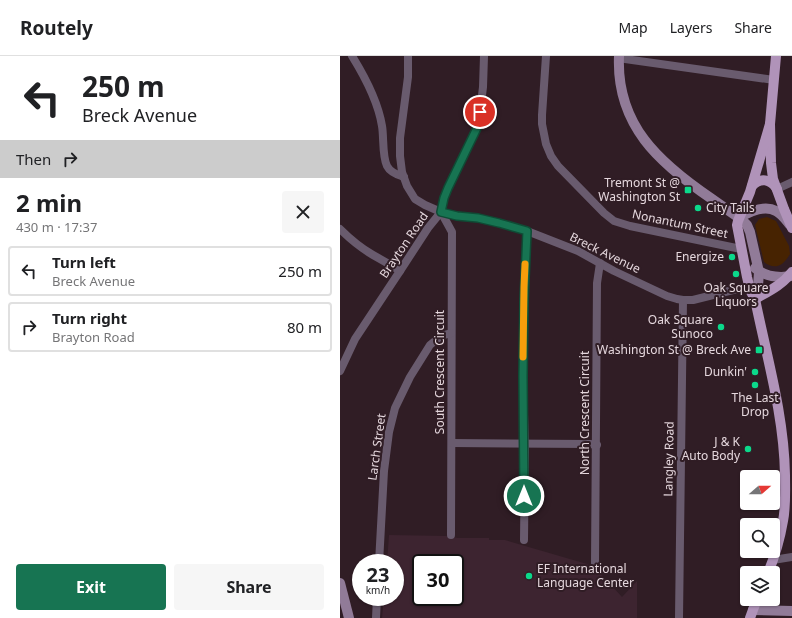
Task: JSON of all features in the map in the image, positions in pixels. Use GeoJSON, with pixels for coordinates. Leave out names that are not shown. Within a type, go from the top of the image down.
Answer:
{"type":"FeatureCollection","features":[{"type":"Feature","properties":{"kind":"main road"},"geometry":{"type":"LineString","coordinates":[[776,56],[770,124],[772,174],[792,228]]}},
{"type":"Feature","properties":{"kind":"main road"},"geometry":{"type":"LineString","coordinates":[[619,57],[619,74],[623,98],[644,141],[675,172],[698,190],[745,222],[749,228],[759,272],[754,287],[755,299],[776,394],[789,488],[782,531],[771,566]]}},
{"type":"Feature","properties":{"kind":"main road"},"geometry":{"type":"LineString","coordinates":[[754,287],[746,277],[737,225],[752,186],[770,124]]}},
{"type":"Feature","properties":{"kind":"main road"},"geometry":{"type":"LineString","coordinates":[[752,186],[757,181],[765,180],[772,183],[777,189]]}},
{"type":"Feature","properties":{"kind":"main road"},"geometry":{"type":"LineString","coordinates":[[739,218],[755,211],[766,209],[773,210],[780,214],[792,228]]}},
{"type":"Feature","properties":{"kind":"main road"},"geometry":{"type":"LineString","coordinates":[[741,249],[747,260],[759,272],[767,275],[791,275]]}},
{"type":"Feature","properties":{"kind":"main road"},"geometry":{"type":"LineString","coordinates":[[755,299],[776,287],[791,275]]}},
{"type":"Feature","properties":{"kind":"main road"},"geometry":{"type":"LineString","coordinates":[[340,583],[349,618]]}},
{"type":"Feature","properties":{"kind":"main road"},"geometry":{"type":"LineString","coordinates":[[751,614],[792,610]]}},
{"type":"Feature","properties":{"kind":"street"},"geometry":{"type":"LineString","coordinates":[[352,56],[367,82],[379,111],[385,161],[388,168],[394,174],[404,178]]}},
{"type":"Feature","properties":{"kind":"street"},"geometry":{"type":"LineString","coordinates":[[404,178],[400,156],[400,138],[408,77],[408,56]]}},
{"type":"Feature","properties":{"kind":"street","name":"Brayton Road"},"geometry":{"type":"LineString","coordinates":[[340,371],[355,339],[428,228],[441,212],[449,185],[477,128],[483,87],[484,56]]}},
{"type":"Feature","properties":{"kind":"street","name":"Nonantum Street"},"geometry":{"type":"LineString","coordinates":[[546,56],[542,115],[543,132],[546,144],[551,156],[558,166],[604,213],[614,220],[630,226],[741,249]]}},
{"type":"Feature","properties":{"kind":"street"},"geometry":{"type":"LineString","coordinates":[[619,57],[774,80]]}},
{"type":"Feature","properties":{"kind":"street","name":"Breck Avenue"},"geometry":{"type":"LineString","coordinates":[[404,178],[415,199],[425,205],[441,212],[457,216],[478,218],[527,231],[578,251],[614,271],[667,296],[683,300],[693,300],[741,288],[754,287]]}},
{"type":"Feature","properties":{"kind":"street"},"geometry":{"type":"LineString","coordinates":[[777,189],[792,182]]}},
{"type":"Feature","properties":{"kind":"street","name":"South Crescent Circuit"},"geometry":{"type":"LineString","coordinates":[[441,212],[452,232],[451,535]]}},
{"type":"Feature","properties":{"kind":"street"},"geometry":{"type":"LineString","coordinates":[[340,229],[372,254],[400,271]]}},
{"type":"Feature","properties":{"kind":"street"},"geometry":{"type":"LineString","coordinates":[[524,540],[523,376],[527,231]]}},
{"type":"Feature","properties":{"kind":"street","name":"North Crescent Circuit"},"geometry":{"type":"LineString","coordinates":[[595,563],[598,283],[600,263]]}},
{"type":"Feature","properties":{"kind":"street","name":"Langley Road"},"geometry":{"type":"LineString","coordinates":[[678,618],[683,300]]}},
{"type":"Feature","properties":{"kind":"street","name":"Larch Street"},"geometry":{"type":"LineString","coordinates":[[379,554],[384,471],[389,432],[395,408],[410,376],[430,344],[440,336],[451,333]]}},
{"type":"Feature","properties":{"kind":"street"},"geometry":{"type":"LineString","coordinates":[[452,443],[590,444],[597,446]]}},
{"type":"Feature","properties":{"kind":"street"},"geometry":{"type":"LineString","coordinates":[[773,560],[792,557]]}},
{"type":"Feature","properties":{"kind":"street"},"geometry":{"type":"LineString","coordinates":[[376,618],[377,606]]}},
{"type":"Feature","properties":{"kind":"shaded area"},"geometry":{"type":"Polygon","coordinates":[[[767,217],[776,221],[789,246],[790,254],[788,258],[779,266],[768,265],[764,262],[755,225],[759,219],[767,217]]]}},
{"type":"Feature","properties":{"kind":"shaded area","name":"EF International Language Center"},"geometry":{"type":"Polygon","coordinates":[[[389,535],[446,536],[505,540],[587,564],[599,572],[622,597],[637,581],[637,618],[382,618],[383,606],[404,606],[404,554],[388,554],[389,535]]]}},
{"type":"Feature","properties":{"kind":"slow traffic"},"geometry":{"type":"LineString","coordinates":[[523,357],[525,264]]}},
{"type":"Feature","properties":{"kind":"place","name":"Tremont St @ Washington St"},"geometry":{"type":"Point","coordinates":[688,190]}},
{"type":"Feature","properties":{"kind":"place","name":"City Tails"},"geometry":{"type":"Point","coordinates":[698,208]}},
{"type":"Feature","properties":{"kind":"place","name":"Energize"},"geometry":{"type":"Point","coordinates":[732,257]}},
{"type":"Feature","properties":{"kind":"place","name":"Oak Square Liquors"},"geometry":{"type":"Point","coordinates":[736,274]}},
{"type":"Feature","properties":{"kind":"place","name":"Oak Square Sunoco"},"geometry":{"type":"Point","coordinates":[721,327]}},
{"type":"Feature","properties":{"kind":"place","name":"Washington St @ Breck Ave"},"geometry":{"type":"Point","coordinates":[759,350]}},
{"type":"Feature","properties":{"kind":"place","name":"Dunkin'"},"geometry":{"type":"Point","coordinates":[755,372]}},
{"type":"Feature","properties":{"kind":"place","name":"The Last Drop"},"geometry":{"type":"Point","coordinates":[755,385]}},
{"type":"Feature","properties":{"kind":"place","name":"J & K Auto Body"},"geometry":{"type":"Point","coordinates":[748,449]}},
{"type":"Feature","properties":{"kind":"place","name":"EF International Language Center"},"geometry":{"type":"Point","coordinates":[529,576]}},
{"type":"Feature","properties":{"kind":"route"},"geometry":{"type":"LineString","coordinates":[[480,112],[477,128],[448,188],[441,212],[457,216],[478,218],[527,231],[524,287],[524,496]]}}]}
